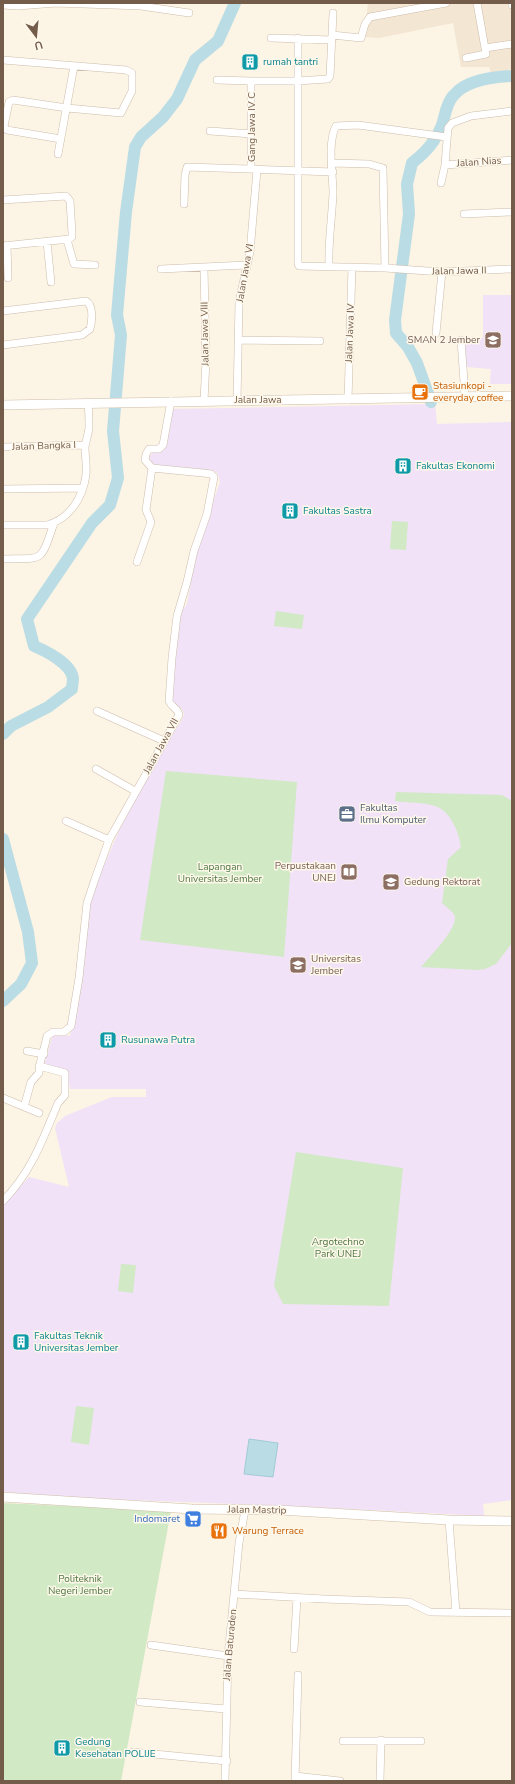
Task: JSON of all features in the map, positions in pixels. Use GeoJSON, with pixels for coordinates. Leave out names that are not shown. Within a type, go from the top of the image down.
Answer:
{"type":"FeatureCollection","features":[{"type":"Feature","properties":{"kind":"main road","name":"Jalan Jawa"},"geometry":{"type":"LineString","coordinates":[[3,405],[237,400],[348,400],[429,396],[512,396]]}},
{"type":"Feature","properties":{"kind":"main road","name":"Jalan Mastrip"},"geometry":{"type":"LineString","coordinates":[[3,1497],[192,1509],[245,1510],[449,1520],[512,1521]]}},
{"type":"Feature","properties":{"kind":"street"},"geometry":{"type":"LineString","coordinates":[[3,5],[18,6],[56,3],[141,4],[189,13]]}},
{"type":"Feature","properties":{"kind":"street"},"geometry":{"type":"LineString","coordinates":[[271,38],[361,38],[365,24],[370,17],[446,3]]}},
{"type":"Feature","properties":{"kind":"street"},"geometry":{"type":"LineString","coordinates":[[466,58],[485,55],[477,3]]}},
{"type":"Feature","properties":{"kind":"street"},"geometry":{"type":"LineString","coordinates":[[332,37],[333,13]]}},
{"type":"Feature","properties":{"kind":"street","name":"Gang Jawa IV C"},"geometry":{"type":"LineString","coordinates":[[254,170],[252,81],[324,80],[329,78],[332,37]]}},
{"type":"Feature","properties":{"kind":"street"},"geometry":{"type":"LineString","coordinates":[[297,171],[298,38]]}},
{"type":"Feature","properties":{"kind":"street"},"geometry":{"type":"LineString","coordinates":[[485,48],[512,44]]}},
{"type":"Feature","properties":{"kind":"street"},"geometry":{"type":"LineString","coordinates":[[3,60],[130,71],[133,76],[132,91],[121,113],[67,108],[11,100],[4,126],[6,130],[61,139]]}},
{"type":"Feature","properties":{"kind":"street"},"geometry":{"type":"LineString","coordinates":[[58,154],[74,66]]}},
{"type":"Feature","properties":{"kind":"street"},"geometry":{"type":"LineString","coordinates":[[216,80],[252,81]]}},
{"type":"Feature","properties":{"kind":"street"},"geometry":{"type":"LineString","coordinates":[[329,267],[328,244],[333,193],[332,142],[333,133],[337,125],[358,125],[444,136],[448,128],[459,120],[471,116],[512,111]]}},
{"type":"Feature","properties":{"kind":"street"},"geometry":{"type":"LineString","coordinates":[[210,131],[252,134]]}},
{"type":"Feature","properties":{"kind":"street","name":"Jalan Nias"},"geometry":{"type":"LineString","coordinates":[[441,183],[445,165],[444,136]]}},
{"type":"Feature","properties":{"kind":"street","name":"Jalan Nias"},"geometry":{"type":"LineString","coordinates":[[445,165],[512,160]]}},
{"type":"Feature","properties":{"kind":"street"},"geometry":{"type":"LineString","coordinates":[[332,163],[370,164],[383,168],[385,268]]}},
{"type":"Feature","properties":{"kind":"street"},"geometry":{"type":"LineString","coordinates":[[184,204],[186,168],[333,172]]}},
{"type":"Feature","properties":{"kind":"street","name":"Jalan Jawa VI"},"geometry":{"type":"LineString","coordinates":[[237,400],[239,302],[250,252],[254,170]]}},
{"type":"Feature","properties":{"kind":"street","name":"Jalan Jawa II"},"geometry":{"type":"LineString","coordinates":[[297,171],[296,262],[299,266],[385,268],[442,272],[512,269]]}},
{"type":"Feature","properties":{"kind":"street"},"geometry":{"type":"LineString","coordinates":[[3,200],[63,195],[68,197],[70,201],[72,237],[67,240],[5,246],[8,278]]}},
{"type":"Feature","properties":{"kind":"street"},"geometry":{"type":"LineString","coordinates":[[464,214],[512,212]]}},
{"type":"Feature","properties":{"kind":"street"},"geometry":{"type":"LineString","coordinates":[[67,240],[74,264],[95,265]]}},
{"type":"Feature","properties":{"kind":"street"},"geometry":{"type":"LineString","coordinates":[[47,242],[51,282]]}},
{"type":"Feature","properties":{"kind":"street"},"geometry":{"type":"LineString","coordinates":[[161,269],[246,265]]}},
{"type":"Feature","properties":{"kind":"street","name":"Jalan Jawa IV"},"geometry":{"type":"LineString","coordinates":[[348,400],[352,267]]}},
{"type":"Feature","properties":{"kind":"street","name":"Jalan Jawa VIII"},"geometry":{"type":"LineString","coordinates":[[204,268],[206,360],[204,401]]}},
{"type":"Feature","properties":{"kind":"street"},"geometry":{"type":"LineString","coordinates":[[436,333],[442,272]]}},
{"type":"Feature","properties":{"kind":"street"},"geometry":{"type":"LineString","coordinates":[[3,311],[52,304],[88,301],[92,316],[88,331],[82,335],[3,345]]}},
{"type":"Feature","properties":{"kind":"street"},"geometry":{"type":"LineString","coordinates":[[239,340],[320,341]]}},
{"type":"Feature","properties":{"kind":"street"},"geometry":{"type":"LineString","coordinates":[[461,340],[466,396]]}},
{"type":"Feature","properties":{"kind":"street"},"geometry":{"type":"LineString","coordinates":[[137,562],[151,522],[146,510],[152,468],[145,460],[146,454],[149,449],[159,449],[163,445],[171,401]]}},
{"type":"Feature","properties":{"kind":"street","name":"Jalan Bangka I"},"geometry":{"type":"LineString","coordinates":[[54,523],[66,516],[77,503],[83,488],[86,473],[85,445],[92,403]]}},
{"type":"Feature","properties":{"kind":"street","name":"Jalan Bangka I"},"geometry":{"type":"LineString","coordinates":[[3,447],[85,445]]}},
{"type":"Feature","properties":{"kind":"street","name":"Jalan Jawa VII"},"geometry":{"type":"LineString","coordinates":[[24,1107],[31,1082],[39,1074],[39,1066],[44,1054],[48,1034],[53,1032],[64,1032],[68,1030],[70,1026],[79,978],[87,903],[109,840],[178,716],[177,710],[169,701],[177,616],[194,551],[206,514],[214,477],[211,474],[152,468]]}},
{"type":"Feature","properties":{"kind":"street"},"geometry":{"type":"LineString","coordinates":[[3,489],[83,488]]}},
{"type":"Feature","properties":{"kind":"street"},"geometry":{"type":"LineString","coordinates":[[3,525],[47,525],[54,523]]}},
{"type":"Feature","properties":{"kind":"street"},"geometry":{"type":"LineString","coordinates":[[3,560],[28,560],[39,557],[44,550],[54,523]]}},
{"type":"Feature","properties":{"kind":"street"},"geometry":{"type":"LineString","coordinates":[[97,711],[164,741]]}},
{"type":"Feature","properties":{"kind":"street"},"geometry":{"type":"LineString","coordinates":[[96,769],[135,791]]}},
{"type":"Feature","properties":{"kind":"street"},"geometry":{"type":"LineString","coordinates":[[66,821],[109,840]]}},
{"type":"Feature","properties":{"kind":"street"},"geometry":{"type":"LineString","coordinates":[[27,1051],[44,1054]]}},
{"type":"Feature","properties":{"kind":"street"},"geometry":{"type":"LineString","coordinates":[[3,1201],[18,1186],[28,1171],[58,1103],[65,1095],[65,1073],[39,1066]]}},
{"type":"Feature","properties":{"kind":"street"},"geometry":{"type":"LineString","coordinates":[[3,1098],[39,1113]]}},
{"type":"Feature","properties":{"kind":"street","name":"Jalan Baturaden"},"geometry":{"type":"LineString","coordinates":[[225,1781],[228,1656],[239,1543],[245,1510]]}},
{"type":"Feature","properties":{"kind":"street"},"geometry":{"type":"LineString","coordinates":[[449,1520],[456,1612]]}},
{"type":"Feature","properties":{"kind":"street"},"geometry":{"type":"LineString","coordinates":[[234,1594],[409,1602],[430,1612],[512,1614]]}},
{"type":"Feature","properties":{"kind":"street"},"geometry":{"type":"LineString","coordinates":[[294,1649],[297,1598]]}},
{"type":"Feature","properties":{"kind":"street"},"geometry":{"type":"LineString","coordinates":[[151,1645],[228,1656]]}},
{"type":"Feature","properties":{"kind":"street"},"geometry":{"type":"LineString","coordinates":[[298,1675],[295,1779],[340,1781]]}},
{"type":"Feature","properties":{"kind":"street"},"geometry":{"type":"LineString","coordinates":[[140,1702],[226,1709]]}},
{"type":"Feature","properties":{"kind":"street"},"geometry":{"type":"LineString","coordinates":[[380,1781],[381,1740]]}},
{"type":"Feature","properties":{"kind":"street"},"geometry":{"type":"LineString","coordinates":[[343,1741],[421,1741]]}},
{"type":"Feature","properties":{"kind":"street"},"geometry":{"type":"LineString","coordinates":[[133,1752],[226,1761]]}},
{"type":"Feature","properties":{"kind":"shaded area"},"geometry":{"type":"Polygon","coordinates":[[[368,3],[512,3],[512,69],[491,73],[489,67],[461,67],[453,23],[379,38],[364,37],[368,3]]]}},
{"type":"Feature","properties":{"kind":"shaded area","name":"SMAN 2 Jember"},"geometry":{"type":"Polygon","coordinates":[[[483,295],[512,295],[512,384],[490,384],[491,369],[466,367],[465,342],[483,337],[483,295]]]}},
{"type":"Feature","properties":{"kind":"shaded area","name":"Universitas Jember"},"geometry":{"type":"Polygon","coordinates":[[[435,404],[437,424],[512,422],[512,1500],[483,1504],[484,1516],[312,1507],[103,1499],[3,1492],[3,1205],[29,1177],[69,1187],[55,1128],[57,1123],[65,1116],[112,1097],[146,1097],[146,1089],[70,1089],[67,1071],[44,1065],[53,1034],[70,1036],[81,982],[89,907],[98,879],[118,833],[156,759],[182,720],[184,714],[182,709],[170,702],[180,613],[187,604],[197,548],[220,482],[218,474],[213,470],[156,466],[150,463],[149,456],[153,453],[161,452],[167,445],[172,409],[435,404]]]}},
{"type":"Feature","properties":{"kind":"green space"},"geometry":{"type":"Polygon","coordinates":[[[392,521],[408,522],[406,550],[390,549],[392,521]]]}},
{"type":"Feature","properties":{"kind":"green space"},"geometry":{"type":"Polygon","coordinates":[[[276,611],[304,615],[302,629],[274,626],[276,611]]]}},
{"type":"Feature","properties":{"kind":"green space","name":"Lapangan Universitas Jember"},"geometry":{"type":"Polygon","coordinates":[[[166,771],[297,782],[284,957],[140,940],[166,771]]]}},
{"type":"Feature","properties":{"kind":"green space"},"geometry":{"type":"Polygon","coordinates":[[[396,792],[502,795],[512,801],[512,943],[496,964],[485,969],[477,970],[421,967],[447,936],[454,923],[455,917],[452,911],[442,903],[448,859],[461,847],[456,829],[450,817],[446,813],[435,806],[395,801],[396,792]]]}},
{"type":"Feature","properties":{"kind":"green space","name":"Argotechno Park UNEJ"},"geometry":{"type":"Polygon","coordinates":[[[296,1152],[403,1168],[389,1306],[283,1304],[274,1286],[296,1152]]]}},
{"type":"Feature","properties":{"kind":"green space"},"geometry":{"type":"Polygon","coordinates":[[[121,1264],[136,1265],[133,1293],[118,1291],[121,1264]]]}},
{"type":"Feature","properties":{"kind":"green space"},"geometry":{"type":"Polygon","coordinates":[[[76,1406],[94,1408],[89,1445],[71,1442],[76,1406]]]}},
{"type":"Feature","properties":{"kind":"green space","name":"Politeknik Negeri Jember"},"geometry":{"type":"Polygon","coordinates":[[[3,1503],[171,1511],[121,1781],[3,1781],[3,1503]]]}},
{"type":"Feature","properties":{"kind":"water"},"geometry":{"type":"Polygon","coordinates":[[[249,1439],[278,1443],[273,1477],[244,1474],[249,1439]]]}},
{"type":"Feature","properties":{"kind":"waterway"},"geometry":{"type":"LineString","coordinates":[[3,734],[11,726],[48,707],[72,689],[72,673],[68,668],[58,659],[34,646],[27,619],[92,523],[110,505],[118,478],[113,431],[121,335],[117,315],[126,212],[135,147],[141,137],[163,117],[177,99],[195,60],[218,41],[235,3]]}},
{"type":"Feature","properties":{"kind":"waterway"},"geometry":{"type":"LineString","coordinates":[[431,402],[417,363],[408,347],[396,333],[395,320],[409,214],[407,184],[412,163],[422,155],[433,142],[442,125],[449,103],[458,91],[465,86],[480,80],[512,76]]}},
{"type":"Feature","properties":{"kind":"waterway"},"geometry":{"type":"LineString","coordinates":[[3,839],[28,932],[32,963],[21,984],[3,1001]]}},
{"type":"Feature","properties":{"kind":"place","name":"rumah tantri"},"geometry":{"type":"Point","coordinates":[250,62]}},
{"type":"Feature","properties":{"kind":"place","name":"SMAN 2 Jember"},"geometry":{"type":"Point","coordinates":[493,340]}},
{"type":"Feature","properties":{"kind":"place","name":"Stasiunkopi - everyday coffee"},"geometry":{"type":"Point","coordinates":[420,392]}},
{"type":"Feature","properties":{"kind":"place","name":"Fakultas Ekonomi"},"geometry":{"type":"Point","coordinates":[403,466]}},
{"type":"Feature","properties":{"kind":"place","name":"Fakultas Sastra"},"geometry":{"type":"Point","coordinates":[290,511]}},
{"type":"Feature","properties":{"kind":"place","name":"Fakultas Ilmu Komputer"},"geometry":{"type":"Point","coordinates":[347,814]}},
{"type":"Feature","properties":{"kind":"place","name":"Perpustakaan UNEJ"},"geometry":{"type":"Point","coordinates":[349,872]}},
{"type":"Feature","properties":{"kind":"place","name":"Gedung Rektorat"},"geometry":{"type":"Point","coordinates":[391,882]}},
{"type":"Feature","properties":{"kind":"place","name":"Universitas Jember"},"geometry":{"type":"Point","coordinates":[298,965]}},
{"type":"Feature","properties":{"kind":"place","name":"Rusunawa Putra"},"geometry":{"type":"Point","coordinates":[108,1040]}},
{"type":"Feature","properties":{"kind":"place","name":"Fakultas Teknik Universitas Jember"},"geometry":{"type":"Point","coordinates":[21,1342]}},
{"type":"Feature","properties":{"kind":"place","name":"Indomaret"},"geometry":{"type":"Point","coordinates":[193,1519]}},
{"type":"Feature","properties":{"kind":"place","name":"Warung Terrace"},"geometry":{"type":"Point","coordinates":[219,1531]}},
{"type":"Feature","properties":{"kind":"place","name":"Gedung Kesehatan POLIJE"},"geometry":{"type":"Point","coordinates":[62,1748]}}]}
